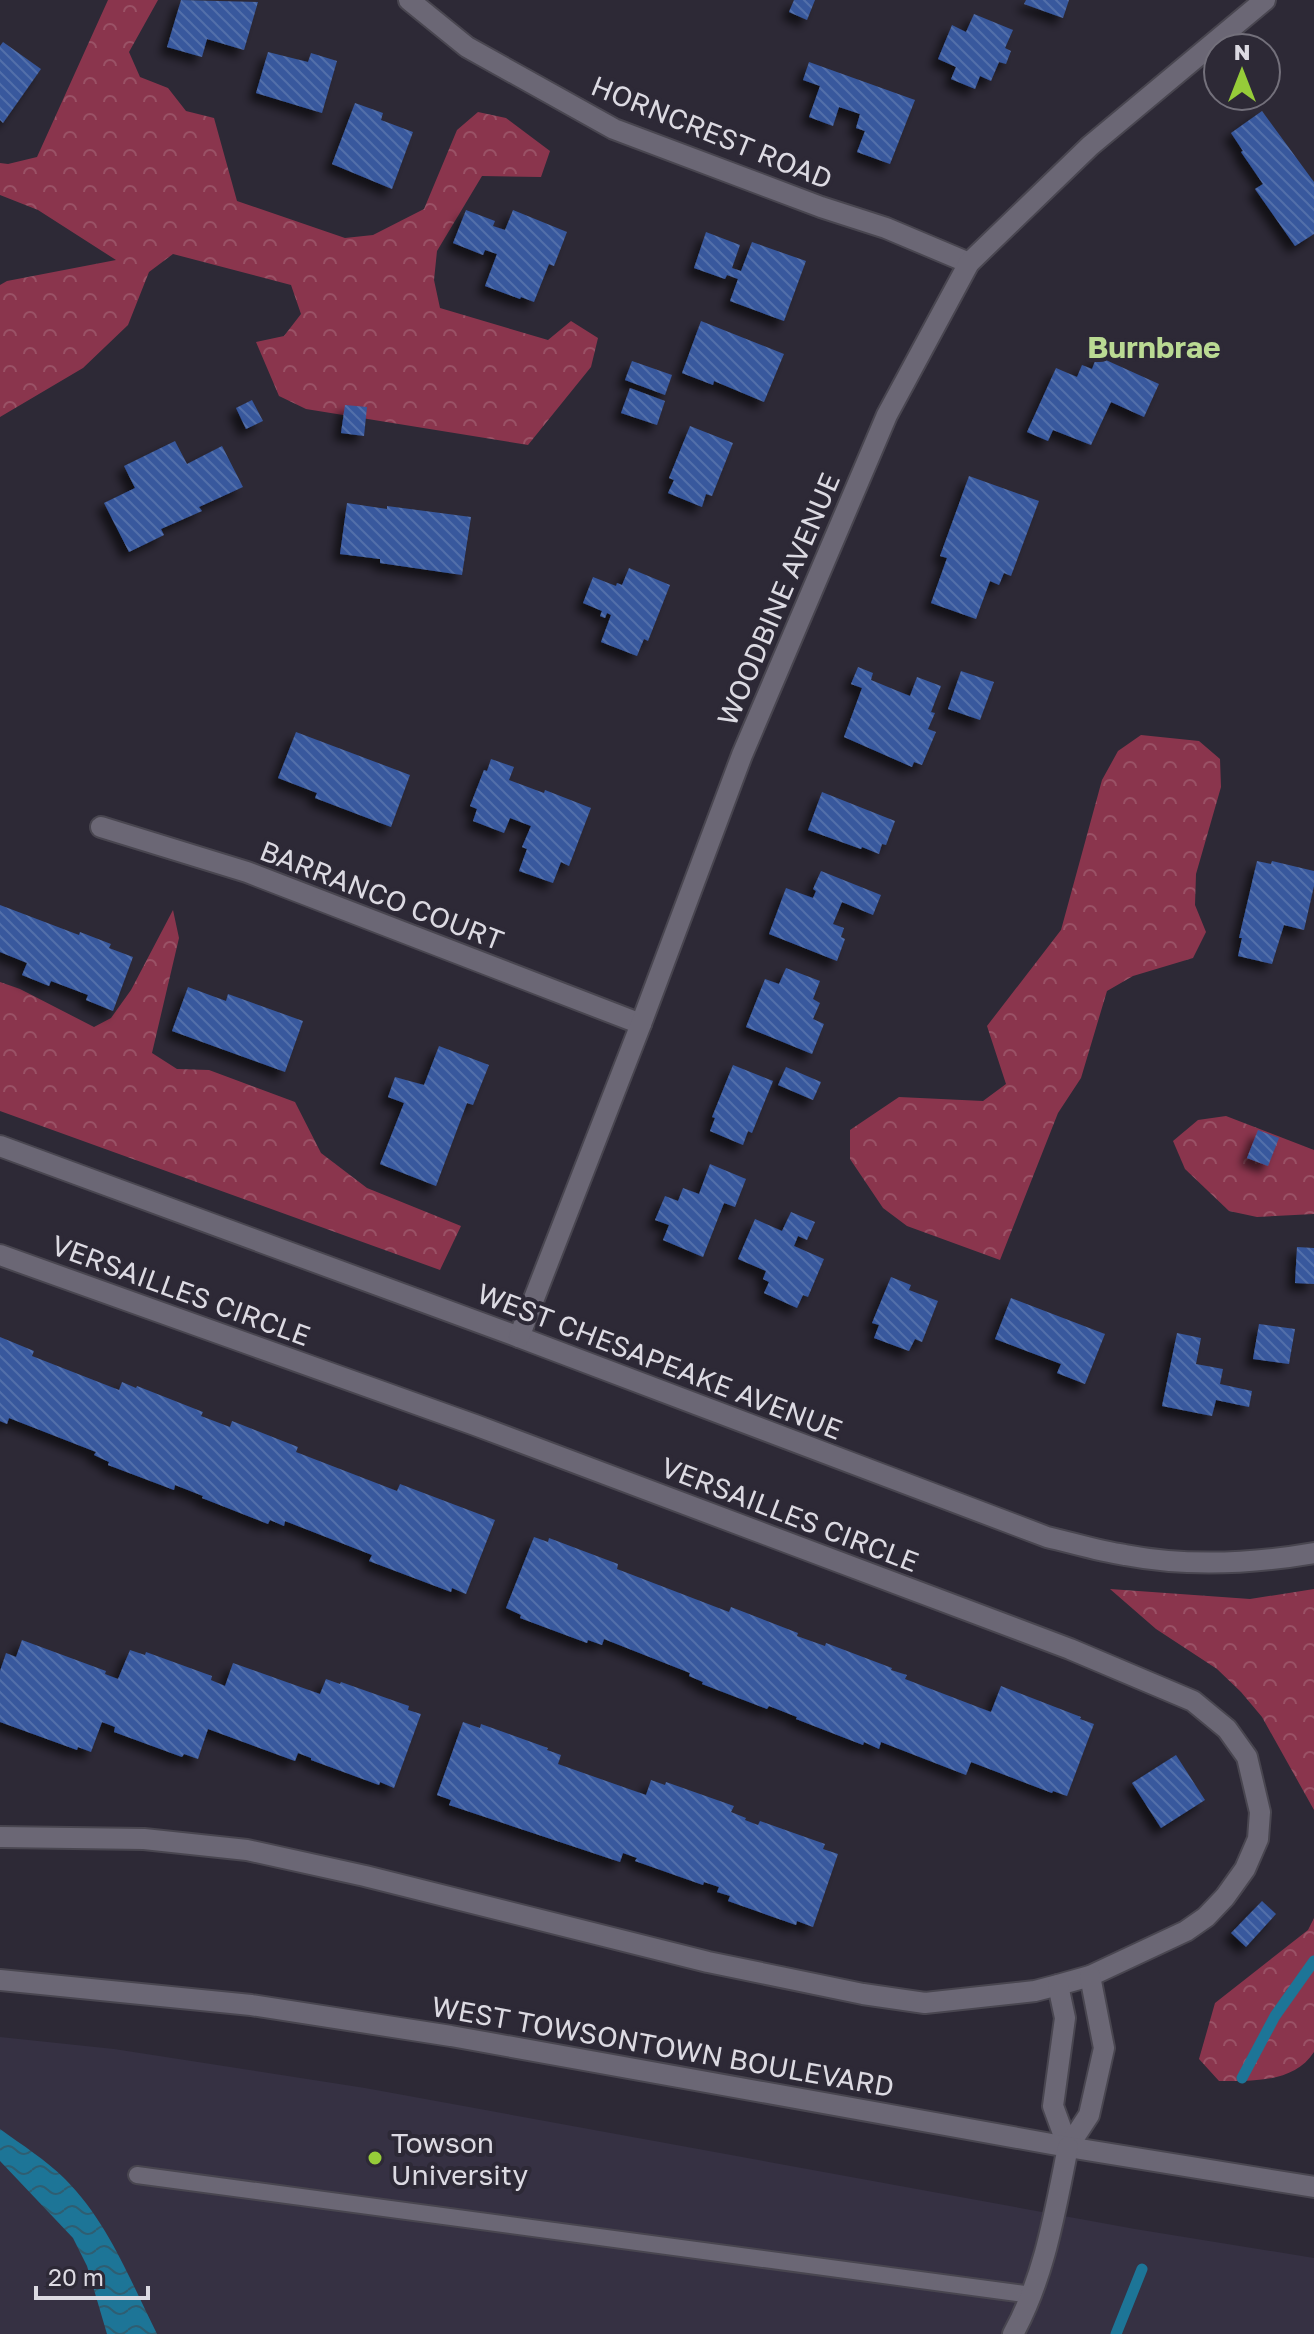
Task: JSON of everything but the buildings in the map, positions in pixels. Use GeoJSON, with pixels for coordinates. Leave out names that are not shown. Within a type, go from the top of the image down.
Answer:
{"type":"FeatureCollection","features":[{"type":"Feature","properties":{"kind":"street","name":"WOODBINE AVENUE"},"geometry":{"type":"LineString","coordinates":[[519,1337],[742,755],[887,415],[969,263],[1090,146],[1265,0]]}},
{"type":"Feature","properties":{"kind":"street","name":"HORNCREST ROAD"},"geometry":{"type":"LineString","coordinates":[[411,1],[467,47],[614,129],[821,207],[886,228],[969,263]]}},
{"type":"Feature","properties":{"kind":"street","name":"BARRANCO COURT"},"geometry":{"type":"LineString","coordinates":[[101,827],[247,872],[641,1024]]}},
{"type":"Feature","properties":{"kind":"street","name":"WEST CHESAPEAKE AVENUE"},"geometry":{"type":"LineString","coordinates":[[0,1146],[519,1337],[1047,1537],[1125,1556],[1173,1561],[1225,1564],[1314,1553]]}},
{"type":"Feature","properties":{"kind":"street","name":"VERSAILLES CIRCLE"},"geometry":{"type":"LineString","coordinates":[[0,1255],[490,1430],[1070,1649],[1193,1701],[1227,1729],[1247,1757],[1260,1812],[1258,1839],[1245,1869],[1206,1917],[1186,1931],[1090,1976],[1058,1985],[1035,1991],[925,2003],[863,1994],[708,1962],[365,1876],[247,1850],[144,1839],[0,1837]]}},
{"type":"Feature","properties":{"kind":"street"},"geometry":{"type":"LineString","coordinates":[[1013,2334],[1032,2295],[1050,2234],[1068,2147],[1089,2115],[1104,2048],[1090,1976]]}},
{"type":"Feature","properties":{"kind":"street","name":"WEST TOWSONTOWN BOULEVARD"},"geometry":{"type":"LineString","coordinates":[[0,1980],[251,2005],[451,2036],[1068,2147],[1314,2187]]}},
{"type":"Feature","properties":{"kind":"street"},"geometry":{"type":"LineString","coordinates":[[1058,1985],[1065,2018],[1053,2106],[1068,2147]]}},
{"type":"Feature","properties":{"kind":"lane"},"geometry":{"type":"LineString","coordinates":[[137,2175],[1032,2295]]}},
{"type":"Feature","properties":{"kind":"shaded area","name":"Towson University"},"geometry":{"type":"Polygon","coordinates":[[[0,2037],[114,2049],[365,2088],[1135,2229],[1314,2258],[1314,2334],[0,2334],[0,2037]]]}},
{"type":"Feature","properties":{"kind":"green space"},"geometry":{"type":"Polygon","coordinates":[[[108,0],[158,0],[129,52],[140,77],[168,88],[186,111],[214,118],[237,201],[345,238],[373,235],[424,209],[457,130],[478,112],[506,118],[550,151],[541,177],[482,176],[437,251],[434,280],[440,308],[548,340],[571,321],[598,338],[591,367],[528,445],[306,409],[279,396],[256,342],[284,336],[301,314],[291,285],[173,254],[149,272],[128,325],[83,368],[0,417],[0,285],[7,281],[116,260],[38,210],[0,195],[0,163],[37,157],[108,0]]]}},
{"type":"Feature","properties":{"kind":"green space"},"geometry":{"type":"Polygon","coordinates":[[[1141,735],[1199,741],[1220,759],[1221,787],[1196,874],[1195,905],[1206,932],[1193,958],[1133,976],[1107,991],[1081,1078],[1058,1113],[1000,1260],[907,1226],[883,1208],[850,1159],[850,1130],[899,1097],[983,1101],[1006,1084],[987,1026],[1061,930],[1102,780],[1118,751],[1141,735]]]}},
{"type":"Feature","properties":{"kind":"green space"},"geometry":{"type":"Polygon","coordinates":[[[173,910],[179,938],[152,1053],[177,1069],[209,1070],[295,1102],[321,1153],[367,1188],[461,1226],[440,1270],[0,1111],[0,982],[94,1027],[111,1018],[131,990],[173,910]]]}},
{"type":"Feature","properties":{"kind":"green space"},"geometry":{"type":"Polygon","coordinates":[[[1226,1116],[1314,1150],[1314,1214],[1257,1217],[1229,1211],[1185,1169],[1173,1141],[1198,1120],[1226,1116]]]}},
{"type":"Feature","properties":{"kind":"green space"},"geometry":{"type":"Polygon","coordinates":[[[1110,1589],[1250,1599],[1314,1589],[1314,1810],[1262,1717],[1241,1692],[1217,1669],[1156,1629],[1110,1589]]]}},
{"type":"Feature","properties":{"kind":"green space"},"geometry":{"type":"Polygon","coordinates":[[[1314,1918],[1314,2052],[1306,2062],[1284,2075],[1258,2080],[1219,2081],[1199,2059],[1215,2003],[1308,1930],[1314,1918]]]}},
{"type":"Feature","properties":{"kind":"water"},"geometry":{"type":"Polygon","coordinates":[[[0,2129],[50,2165],[94,2214],[117,2252],[157,2334],[107,2334],[87,2266],[73,2238],[0,2161],[0,2129]]]}},
{"type":"Feature","properties":{"kind":"waterway"},"geometry":{"type":"LineString","coordinates":[[1242,2078],[1275,2016],[1314,1961]]}},
{"type":"Feature","properties":{"kind":"waterway"},"geometry":{"type":"LineString","coordinates":[[1116,2334],[1142,2269]]}},
{"type":"Feature","properties":{"kind":"place","name":"Towson University"},"geometry":{"type":"Point","coordinates":[375,2158]}},
{"type":"Feature","properties":{"kind":"district","name":"Burnbrae"},"geometry":{"type":"Point","coordinates":[1154,347]}}]}
